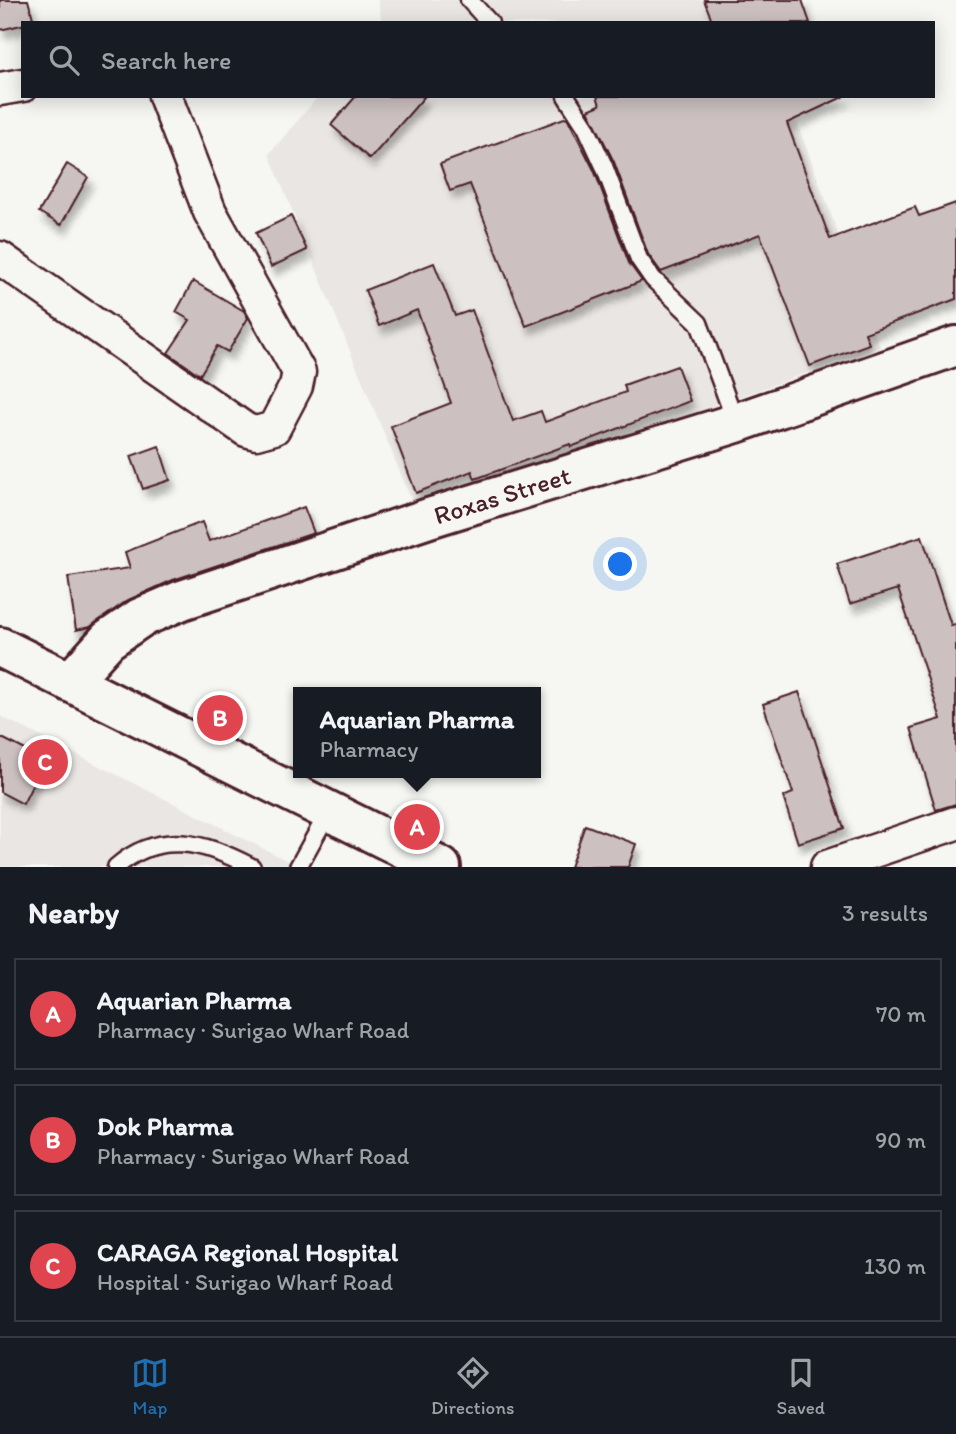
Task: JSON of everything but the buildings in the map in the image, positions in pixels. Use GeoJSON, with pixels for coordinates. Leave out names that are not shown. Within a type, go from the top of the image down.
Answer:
{"type":"FeatureCollection","features":[{"type":"Feature","properties":{"kind":"street"},"geometry":{"type":"LineString","coordinates":[[0,89],[21,85]]}},
{"type":"Feature","properties":{"kind":"street"},"geometry":{"type":"LineString","coordinates":[[0,258],[246,430],[256,433],[275,428],[296,386],[299,372],[209,212],[166,98]]}},
{"type":"Feature","properties":{"kind":"street","name":"Roxas Street"},"geometry":{"type":"LineString","coordinates":[[70,682],[108,640],[140,618],[183,600],[429,518],[736,423],[956,346]]}},
{"type":"Feature","properties":{"kind":"street"},"geometry":{"type":"LineString","coordinates":[[0,647],[441,867]]}},
{"type":"Feature","properties":{"kind":"street"},"geometry":{"type":"LineString","coordinates":[[827,867],[956,823]]}},
{"type":"Feature","properties":{"kind":"lane"},"geometry":{"type":"LineString","coordinates":[[469,0],[488,21]]}},
{"type":"Feature","properties":{"kind":"lane"},"geometry":{"type":"LineString","coordinates":[[567,98],[586,127],[604,166],[639,259],[653,279],[699,323],[736,423]]}},
{"type":"Feature","properties":{"kind":"lane"},"geometry":{"type":"LineString","coordinates":[[299,867],[329,811]]}},
{"type":"Feature","properties":{"kind":"lane"},"geometry":{"type":"LineString","coordinates":[[116,867],[143,848],[183,842],[204,846],[252,867]]}},
{"type":"Feature","properties":{"kind":"shaded area"},"geometry":{"type":"Polygon","coordinates":[[[378,0],[751,0],[758,21],[382,21],[378,0]]]}},
{"type":"Feature","properties":{"kind":"shaded area"},"geometry":{"type":"Polygon","coordinates":[[[317,98],[788,98],[880,347],[416,511],[269,154],[317,98]]]}},
{"type":"Feature","properties":{"kind":"shaded area"},"geometry":{"type":"Polygon","coordinates":[[[0,716],[250,842],[300,867],[0,867],[0,716]]]}},
{"type":"Feature","properties":{"kind":"place","name":"Dok Pharma"},"geometry":{"type":"Point","coordinates":[220,718]}},
{"type":"Feature","properties":{"kind":"place","name":"CARAGA Regional Hospital"},"geometry":{"type":"Point","coordinates":[45,762]}},
{"type":"Feature","properties":{"kind":"place","name":"Aquarian Pharma"},"geometry":{"type":"Point","coordinates":[417,827]}}]}
